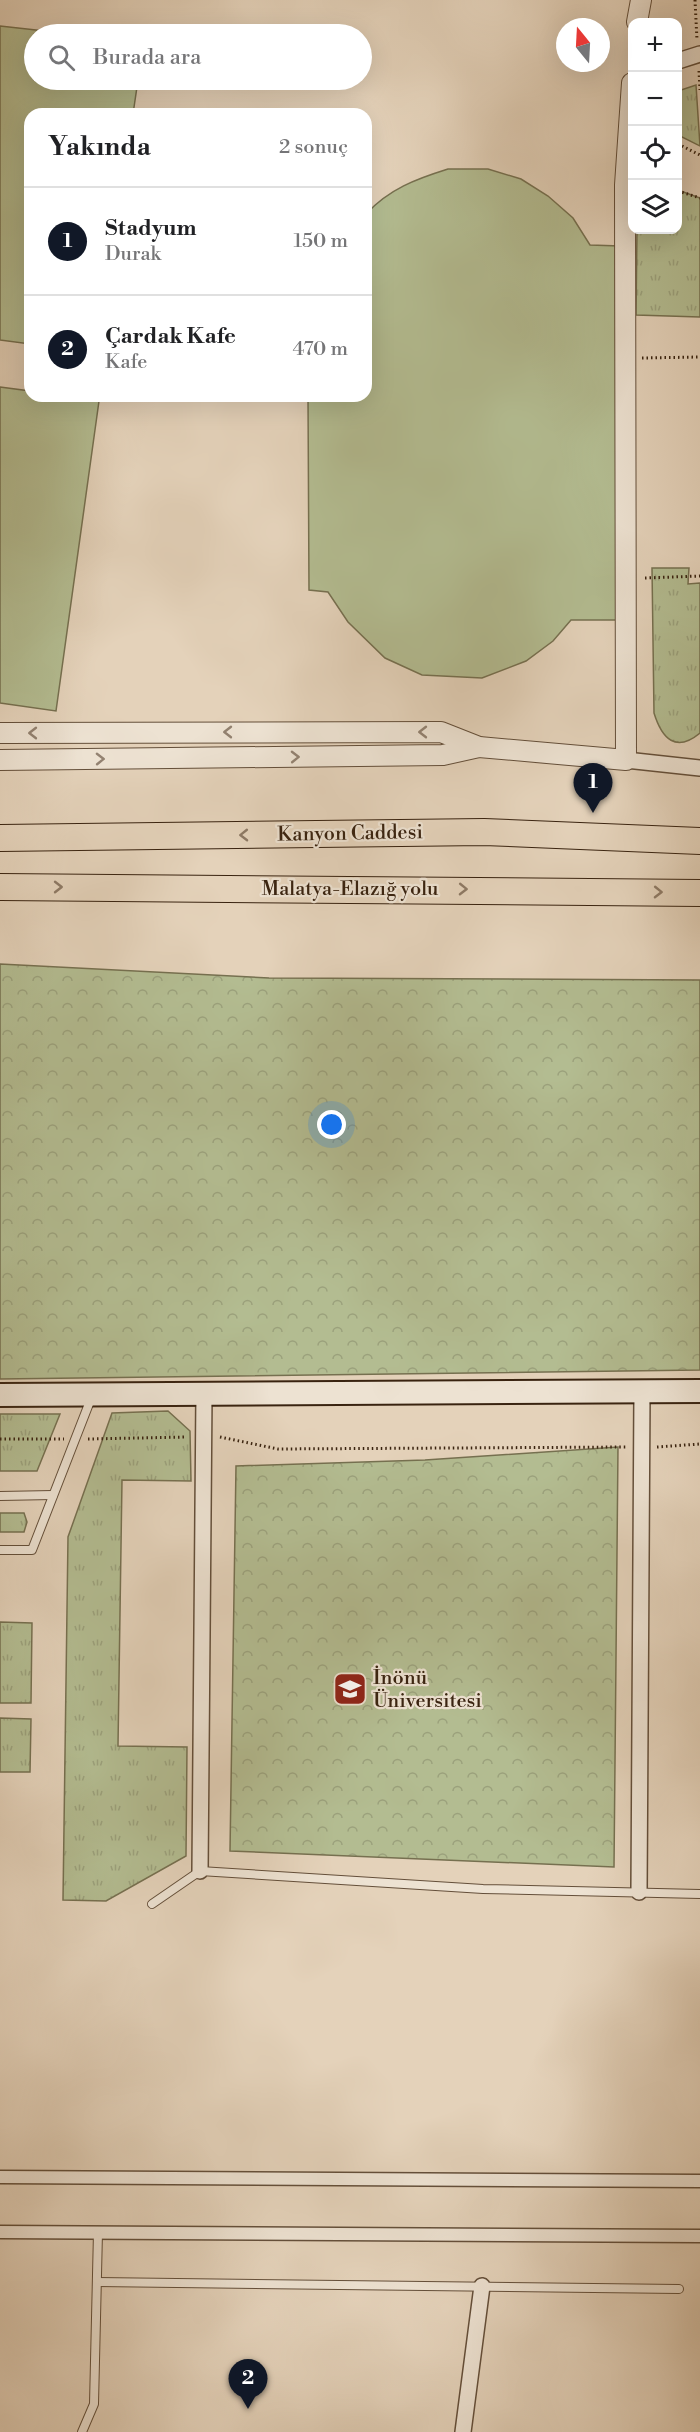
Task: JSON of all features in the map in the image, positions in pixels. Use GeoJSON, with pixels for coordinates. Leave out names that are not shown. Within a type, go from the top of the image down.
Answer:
{"type":"FeatureCollection","features":[{"type":"Feature","properties":{"kind":"highway"},"geometry":{"type":"LineString","coordinates":[[492,832],[700,827]]}},
{"type":"Feature","properties":{"kind":"highway","name":"Kanyon Caddesi"},"geometry":{"type":"LineString","coordinates":[[0,838],[492,832],[700,841]]}},
{"type":"Feature","properties":{"kind":"highway","name":"Malatya-Elazığ yolu"},"geometry":{"type":"LineString","coordinates":[[0,887],[700,893]]}},
{"type":"Feature","properties":{"kind":"main road"},"geometry":{"type":"LineString","coordinates":[[0,1395],[700,1391]]}},
{"type":"Feature","properties":{"kind":"street"},"geometry":{"type":"LineString","coordinates":[[638,18],[641,0]]}},
{"type":"Feature","properties":{"kind":"street"},"geometry":{"type":"LineString","coordinates":[[682,60],[700,54]]}},
{"type":"Feature","properties":{"kind":"street"},"geometry":{"type":"LineString","coordinates":[[626,760],[625,185],[630,126]]}},
{"type":"Feature","properties":{"kind":"street"},"geometry":{"type":"LineString","coordinates":[[0,733],[441,732],[478,747],[700,768]]}},
{"type":"Feature","properties":{"kind":"street"},"geometry":{"type":"LineString","coordinates":[[0,760],[443,755],[478,747]]}},
{"type":"Feature","properties":{"kind":"street"},"geometry":{"type":"LineString","coordinates":[[639,1893],[642,1392]]}},
{"type":"Feature","properties":{"kind":"street"},"geometry":{"type":"LineString","coordinates":[[200,1870],[204,1393]]}},
{"type":"Feature","properties":{"kind":"street"},"geometry":{"type":"LineString","coordinates":[[0,2177],[700,2181]]}},
{"type":"Feature","properties":{"kind":"street"},"geometry":{"type":"LineString","coordinates":[[0,2232],[700,2236]]}},
{"type":"Feature","properties":{"kind":"street"},"geometry":{"type":"LineString","coordinates":[[464,2432],[482,2286]]}},
{"type":"Feature","properties":{"kind":"lane"},"geometry":{"type":"LineString","coordinates":[[0,1550],[32,1550],[93,1394]]}},
{"type":"Feature","properties":{"kind":"lane"},"geometry":{"type":"LineString","coordinates":[[0,1496],[53,1495]]}},
{"type":"Feature","properties":{"kind":"lane"},"geometry":{"type":"LineString","coordinates":[[152,1904],[200,1870],[483,1889],[700,1894]]}},
{"type":"Feature","properties":{"kind":"lane"},"geometry":{"type":"LineString","coordinates":[[82,2432],[94,2404],[98,2232]]}},
{"type":"Feature","properties":{"kind":"lane"},"geometry":{"type":"LineString","coordinates":[[97,2282],[679,2289]]}},
{"type":"Feature","properties":{"kind":"path"},"geometry":{"type":"LineString","coordinates":[[682,146],[700,155]]}},
{"type":"Feature","properties":{"kind":"path"},"geometry":{"type":"LineString","coordinates":[[682,192],[700,198]]}},
{"type":"Feature","properties":{"kind":"path"},"geometry":{"type":"LineString","coordinates":[[625,358],[700,357]]}},
{"type":"Feature","properties":{"kind":"path"},"geometry":{"type":"LineString","coordinates":[[625,579],[700,576]]}},
{"type":"Feature","properties":{"kind":"path"},"geometry":{"type":"LineString","coordinates":[[0,1439],[218,1437],[278,1449],[642,1447],[700,1444]]}},
{"type":"Feature","properties":{"kind":"green space"},"geometry":{"type":"Polygon","coordinates":[[[0,26],[24,29],[24,90],[137,90],[134,108],[24,108],[24,343],[0,340],[0,26]]]}},
{"type":"Feature","properties":{"kind":"green space"},"geometry":{"type":"Polygon","coordinates":[[[696,85],[700,146],[682,137],[682,90],[696,85]]]}},
{"type":"Feature","properties":{"kind":"green space"},"geometry":{"type":"Polygon","coordinates":[[[448,169],[488,169],[521,179],[548,196],[573,218],[590,245],[620,246],[619,620],[571,620],[553,641],[526,661],[482,678],[422,675],[385,658],[348,622],[328,592],[309,590],[308,402],[372,402],[372,208],[394,191],[448,169]]]}},
{"type":"Feature","properties":{"kind":"green space"},"geometry":{"type":"Polygon","coordinates":[[[682,191],[700,198],[700,317],[636,315],[637,234],[682,234],[682,191]]]}},
{"type":"Feature","properties":{"kind":"green space"},"geometry":{"type":"Polygon","coordinates":[[[0,387],[24,390],[24,402],[99,402],[56,711],[0,703],[0,387]]]}},
{"type":"Feature","properties":{"kind":"green space"},"geometry":{"type":"Polygon","coordinates":[[[652,568],[689,568],[688,584],[700,583],[700,733],[684,742],[671,740],[666,736],[654,713],[652,568]]]}},
{"type":"Feature","properties":{"kind":"green space"},"geometry":{"type":"Polygon","coordinates":[[[0,964],[269,978],[700,980],[700,1370],[0,1379],[0,964]]]}},
{"type":"Feature","properties":{"kind":"green space"},"geometry":{"type":"Polygon","coordinates":[[[168,1411],[190,1431],[191,1481],[122,1480],[118,1746],[187,1747],[186,1856],[106,1901],[63,1900],[68,1537],[112,1413],[168,1411]]]}},
{"type":"Feature","properties":{"kind":"green space"},"geometry":{"type":"Polygon","coordinates":[[[0,1414],[60,1414],[37,1471],[0,1471],[0,1414]]]}},
{"type":"Feature","properties":{"kind":"green space"},"geometry":{"type":"Polygon","coordinates":[[[618,1447],[614,1867],[230,1851],[236,1466],[425,1460],[618,1447]]]}},
{"type":"Feature","properties":{"kind":"green space"},"geometry":{"type":"Polygon","coordinates":[[[0,1513],[24,1513],[27,1522],[24,1532],[0,1532],[0,1513]]]}},
{"type":"Feature","properties":{"kind":"green space"},"geometry":{"type":"Polygon","coordinates":[[[0,1622],[32,1623],[31,1703],[0,1703],[0,1622]]]}},
{"type":"Feature","properties":{"kind":"green space"},"geometry":{"type":"Polygon","coordinates":[[[0,1718],[31,1719],[30,1772],[0,1772],[0,1718]]]}},
{"type":"Feature","properties":{"kind":"place","name":"Stadyum"},"geometry":{"type":"Point","coordinates":[593,813]}},
{"type":"Feature","properties":{"kind":"place","name":"İnönü Üniversitesi"},"geometry":{"type":"Point","coordinates":[350,1689]}},
{"type":"Feature","properties":{"kind":"place","name":"Çardak Kafe"},"geometry":{"type":"Point","coordinates":[248,2409]}}]}
